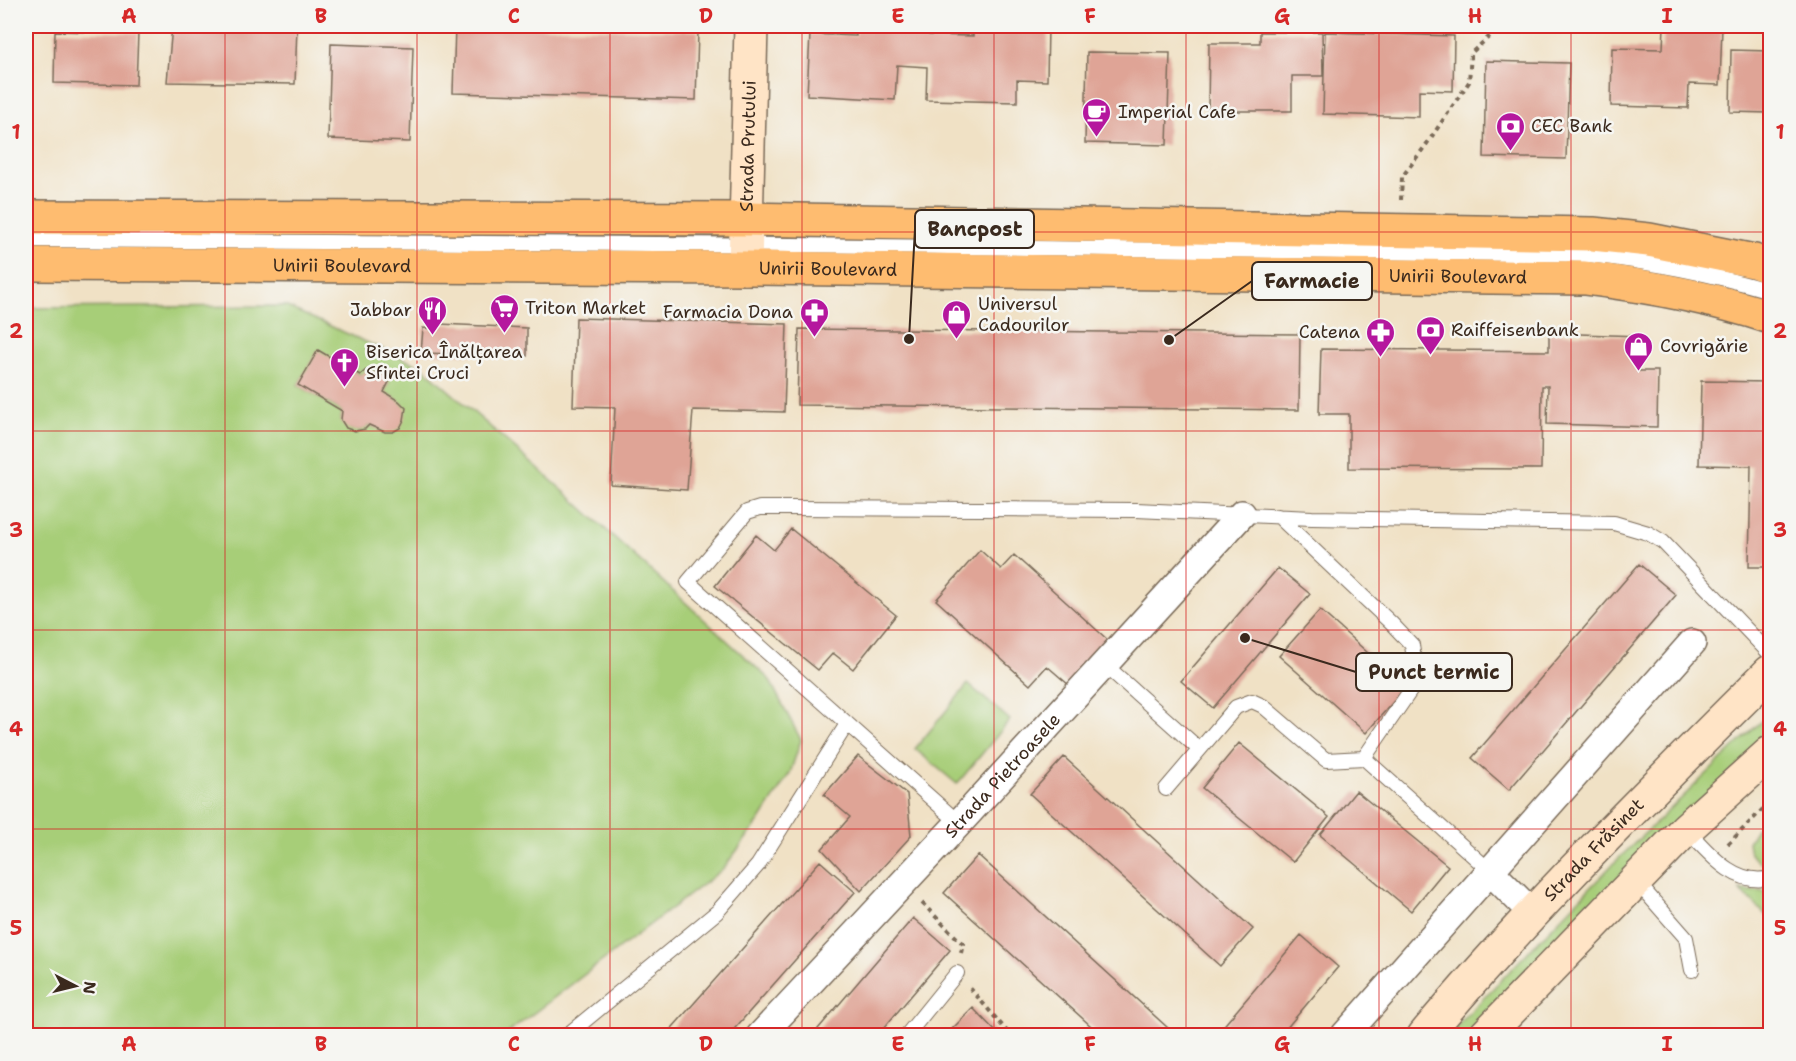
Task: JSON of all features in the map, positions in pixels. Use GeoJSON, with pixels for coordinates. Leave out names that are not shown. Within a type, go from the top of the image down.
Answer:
{"type":"FeatureCollection","features":[{"type":"Feature","properties":{"kind":"main road","name":"Strada Prutului"},"geometry":{"type":"LineString","coordinates":[[746,244],[751,26]]}},
{"type":"Feature","properties":{"kind":"main road","name":"Unirii Boulevard"},"geometry":{"type":"LineString","coordinates":[[26,217],[1585,278],[1640,285],[1695,296],[1770,316]]}},
{"type":"Feature","properties":{"kind":"main road","name":"Unirii Boulevard"},"geometry":{"type":"LineString","coordinates":[[26,264],[746,244],[1399,231],[1593,234],[1649,240],[1754,261],[1770,267]]}},
{"type":"Feature","properties":{"kind":"main road","name":"Strada Frăsinet"},"geometry":{"type":"LineString","coordinates":[[1424,1035],[1472,979],[1652,789],[1770,672]]}},
{"type":"Feature","properties":{"kind":"main road"},"geometry":{"type":"LineString","coordinates":[[1485,1035],[1686,829],[1770,753]]}},
{"type":"Feature","properties":{"kind":"street","name":"Strada Pietroasele"},"geometry":{"type":"LineString","coordinates":[[760,1035],[959,823],[1242,514]]}},
{"type":"Feature","properties":{"kind":"street"},"geometry":{"type":"LineString","coordinates":[[1344,1035],[1692,643]]}},
{"type":"Feature","properties":{"kind":"street"},"geometry":{"type":"LineString","coordinates":[[1490,871],[1533,914]]}},
{"type":"Feature","properties":{"kind":"lane"},"geometry":{"type":"LineString","coordinates":[[26,240],[746,244],[1588,255],[1646,261],[1770,291]]}},
{"type":"Feature","properties":{"kind":"lane"},"geometry":{"type":"LineString","coordinates":[[959,823],[688,582],[747,512],[760,508],[1136,510],[1278,516],[1614,523],[1648,533],[1663,542],[1770,654]]}},
{"type":"Feature","properties":{"kind":"lane"},"geometry":{"type":"LineString","coordinates":[[1278,516],[1391,622],[1412,645],[1417,681],[1364,758]]}},
{"type":"Feature","properties":{"kind":"lane"},"geometry":{"type":"LineString","coordinates":[[1104,664],[1199,749]]}},
{"type":"Feature","properties":{"kind":"lane"},"geometry":{"type":"LineString","coordinates":[[1166,789],[1236,707],[1252,701],[1263,706],[1326,760],[1364,758],[1490,871]]}},
{"type":"Feature","properties":{"kind":"lane"},"geometry":{"type":"LineString","coordinates":[[566,1035],[717,912],[758,865],[848,724]]}},
{"type":"Feature","properties":{"kind":"lane"},"geometry":{"type":"LineString","coordinates":[[1686,829],[1723,867],[1753,879],[1770,878]]}},
{"type":"Feature","properties":{"kind":"lane"},"geometry":{"type":"LineString","coordinates":[[1636,881],[1686,938],[1692,970]]}},
{"type":"Feature","properties":{"kind":"lane"},"geometry":{"type":"LineString","coordinates":[[906,1035],[957,973]]}},
{"type":"Feature","properties":{"kind":"path"},"geometry":{"type":"LineString","coordinates":[[1399,231],[1402,177],[1469,82],[1471,53],[1501,26]]}},
{"type":"Feature","properties":{"kind":"path"},"geometry":{"type":"LineString","coordinates":[[1714,858],[1770,802]]}},
{"type":"Feature","properties":{"kind":"path"},"geometry":{"type":"LineString","coordinates":[[902,884],[963,944],[957,973],[1011,1035]]}},
{"type":"Feature","properties":{"kind":"green space"},"geometry":{"type":"Polygon","coordinates":[[[285,306],[422,367],[568,495],[769,679],[801,740],[790,773],[760,820],[723,869],[505,1035],[26,1035],[26,308],[285,306]],[[318,351],[298,385],[342,411],[341,420],[350,429],[358,431],[369,425],[390,431],[399,428],[405,408],[399,401],[384,392],[389,382],[384,374],[367,370],[360,375],[318,351]]]}},
{"type":"Feature","properties":{"kind":"green space"},"geometry":{"type":"Polygon","coordinates":[[[968,684],[1010,720],[957,784],[915,749],[968,684]]]}},
{"type":"Feature","properties":{"kind":"green space"},"geometry":{"type":"Polygon","coordinates":[[[1770,713],[1770,737],[1623,879],[1472,1035],[1447,1036],[1612,865],[1770,713]]]}},
{"type":"Feature","properties":{"kind":"green space"},"geometry":{"type":"Polygon","coordinates":[[[1770,815],[1770,860],[1760,863],[1750,854],[1748,842],[1756,829],[1770,815]]]}},
{"type":"Feature","properties":{"kind":"green space"},"geometry":{"type":"Polygon","coordinates":[[[1740,890],[1770,892],[1770,919],[1740,890]]]}},
{"type":"Feature","properties":{"kind":"building"},"geometry":{"type":"Polygon","coordinates":[[[172,26],[297,26],[295,84],[167,82],[172,26]]]}},
{"type":"Feature","properties":{"kind":"building"},"geometry":{"type":"Polygon","coordinates":[[[455,26],[698,31],[696,100],[453,93],[455,26]]]}},
{"type":"Feature","properties":{"kind":"building"},"geometry":{"type":"Polygon","coordinates":[[[856,26],[929,26],[929,35],[973,36],[973,26],[1048,26],[1047,81],[1017,80],[1017,102],[926,100],[927,67],[897,65],[895,100],[807,95],[810,34],[856,36],[856,26]]]}},
{"type":"Feature","properties":{"kind":"building"},"geometry":{"type":"Polygon","coordinates":[[[1664,26],[1722,27],[1720,85],[1689,84],[1688,108],[1611,106],[1612,48],[1663,49],[1664,26]]]}},
{"type":"Feature","properties":{"kind":"building"},"geometry":{"type":"Polygon","coordinates":[[[55,31],[138,33],[136,85],[54,83],[55,31]]]}},
{"type":"Feature","properties":{"kind":"building"},"geometry":{"type":"Polygon","coordinates":[[[1260,32],[1322,32],[1323,76],[1292,76],[1292,111],[1208,111],[1209,43],[1260,43],[1260,32]]]}},
{"type":"Feature","properties":{"kind":"building"},"geometry":{"type":"Polygon","coordinates":[[[1325,32],[1454,36],[1453,91],[1419,90],[1419,117],[1323,114],[1325,32]]]}},
{"type":"Feature","properties":{"kind":"building"},"geometry":{"type":"Polygon","coordinates":[[[331,44],[413,47],[410,142],[328,139],[331,44]]]}},
{"type":"Feature","properties":{"kind":"building"},"geometry":{"type":"Polygon","coordinates":[[[1731,50],[1770,51],[1770,113],[1730,112],[1731,50]]]}},
{"type":"Feature","properties":{"kind":"building"},"geometry":{"type":"Polygon","coordinates":[[[1087,52],[1170,53],[1167,145],[1085,143],[1087,52]]]}},
{"type":"Feature","properties":{"kind":"building"},"geometry":{"type":"Polygon","coordinates":[[[1486,61],[1569,63],[1566,159],[1484,157],[1486,61]]]}},
{"type":"Feature","properties":{"kind":"building"},"geometry":{"type":"Polygon","coordinates":[[[576,318],[787,324],[784,412],[693,410],[687,490],[611,485],[615,407],[573,406],[576,318]]]}},
{"type":"Feature","properties":{"kind":"building"},"geometry":{"type":"Polygon","coordinates":[[[439,324],[527,328],[527,356],[421,353],[423,328],[439,329],[439,324]]]}},
{"type":"Feature","properties":{"kind":"building"},"geometry":{"type":"Polygon","coordinates":[[[799,329],[1300,334],[1299,410],[797,405],[799,329]]]}},
{"type":"Feature","properties":{"kind":"building"},"geometry":{"type":"Polygon","coordinates":[[[1549,333],[1640,336],[1639,371],[1658,371],[1657,427],[1547,424],[1548,386],[1542,386],[1541,469],[1349,468],[1349,414],[1319,414],[1321,349],[1549,351],[1549,333]]]}},
{"type":"Feature","properties":{"kind":"building","name":"Biserica Înălțarea Sfintei Cruci"},"geometry":{"type":"Polygon","coordinates":[[[318,350],[360,375],[366,370],[384,374],[389,382],[384,392],[406,408],[400,428],[393,432],[385,432],[369,425],[365,429],[355,431],[346,428],[341,420],[342,411],[298,385],[318,350]]]}},
{"type":"Feature","properties":{"kind":"building"},"geometry":{"type":"Polygon","coordinates":[[[1701,381],[1770,382],[1770,567],[1749,567],[1751,466],[1699,465],[1701,381]]]}},
{"type":"Feature","properties":{"kind":"building"},"geometry":{"type":"Polygon","coordinates":[[[791,529],[896,615],[853,669],[833,653],[818,670],[715,586],[756,535],[774,550],[791,529]]]}},
{"type":"Feature","properties":{"kind":"building"},"geometry":{"type":"Polygon","coordinates":[[[980,550],[1001,569],[1014,555],[1109,641],[1069,685],[1047,666],[1030,685],[936,600],[980,550]]]}},
{"type":"Feature","properties":{"kind":"building"},"geometry":{"type":"Polygon","coordinates":[[[1639,564],[1676,595],[1509,790],[1472,758],[1639,564]]]}},
{"type":"Feature","properties":{"kind":"building"},"geometry":{"type":"Polygon","coordinates":[[[1278,568],[1310,594],[1213,708],[1181,681],[1278,568]]]}},
{"type":"Feature","properties":{"kind":"building"},"geometry":{"type":"Polygon","coordinates":[[[1320,610],[1406,687],[1366,733],[1279,656],[1320,610]]]}},
{"type":"Feature","properties":{"kind":"building"},"geometry":{"type":"Polygon","coordinates":[[[1239,743],[1329,817],[1293,862],[1202,788],[1239,743]]]}},
{"type":"Feature","properties":{"kind":"building"},"geometry":{"type":"Polygon","coordinates":[[[858,756],[907,794],[911,836],[861,891],[822,849],[850,817],[824,795],[858,756]]]}},
{"type":"Feature","properties":{"kind":"building"},"geometry":{"type":"Polygon","coordinates":[[[1064,757],[1253,929],[1220,966],[1030,794],[1064,757]]]}},
{"type":"Feature","properties":{"kind":"building"},"geometry":{"type":"Polygon","coordinates":[[[1356,791],[1448,866],[1411,911],[1320,835],[1356,791]]]}},
{"type":"Feature","properties":{"kind":"building"},"geometry":{"type":"Polygon","coordinates":[[[978,855],[1168,1028],[1160,1036],[1102,1036],[944,893],[978,855]]]}},
{"type":"Feature","properties":{"kind":"building"},"geometry":{"type":"Polygon","coordinates":[[[820,861],[855,892],[728,1036],[665,1036],[820,861]]]}},
{"type":"Feature","properties":{"kind":"building"},"geometry":{"type":"Polygon","coordinates":[[[913,918],[950,950],[877,1036],[812,1036],[913,918]]]}},
{"type":"Feature","properties":{"kind":"building"},"geometry":{"type":"Polygon","coordinates":[[[1301,935],[1338,967],[1280,1036],[1215,1036],[1301,935]]]}},
{"type":"Feature","properties":{"kind":"building"},"geometry":{"type":"Polygon","coordinates":[[[973,1008],[1000,1036],[945,1036],[973,1008]]]}},
{"type":"Feature","properties":{"kind":"place","name":"Imperial Cafe"},"geometry":{"type":"Point","coordinates":[1097,138]}},
{"type":"Feature","properties":{"kind":"place","name":"CEC Bank"},"geometry":{"type":"Point","coordinates":[1510,152]}},
{"type":"Feature","properties":{"kind":"place","name":"Triton Market"},"geometry":{"type":"Point","coordinates":[504,334]}},
{"type":"Feature","properties":{"kind":"place","name":"Jabbar"},"geometry":{"type":"Point","coordinates":[433,336]}},
{"type":"Feature","properties":{"kind":"place","name":"Farmacia Dona"},"geometry":{"type":"Point","coordinates":[814,338]}},
{"type":"Feature","properties":{"kind":"place","name":"Bancpost"},"geometry":{"type":"Point","coordinates":[909,339]}},
{"type":"Feature","properties":{"kind":"place","name":"Universul Cadourilor"},"geometry":{"type":"Point","coordinates":[957,340]}},
{"type":"Feature","properties":{"kind":"place","name":"Farmacie"},"geometry":{"type":"Point","coordinates":[1169,340]}},
{"type":"Feature","properties":{"kind":"place","name":"Raiffeisenbank"},"geometry":{"type":"Point","coordinates":[1430,356]}},
{"type":"Feature","properties":{"kind":"place","name":"Catena"},"geometry":{"type":"Point","coordinates":[1381,358]}},
{"type":"Feature","properties":{"kind":"place","name":"Covrigărie"},"geometry":{"type":"Point","coordinates":[1639,372]}},
{"type":"Feature","properties":{"kind":"place","name":"Biserica Înălțarea Sfintei Cruci"},"geometry":{"type":"Point","coordinates":[345,388]}},
{"type":"Feature","properties":{"kind":"place","name":"Punct termic"},"geometry":{"type":"Point","coordinates":[1245,638]}}]}
